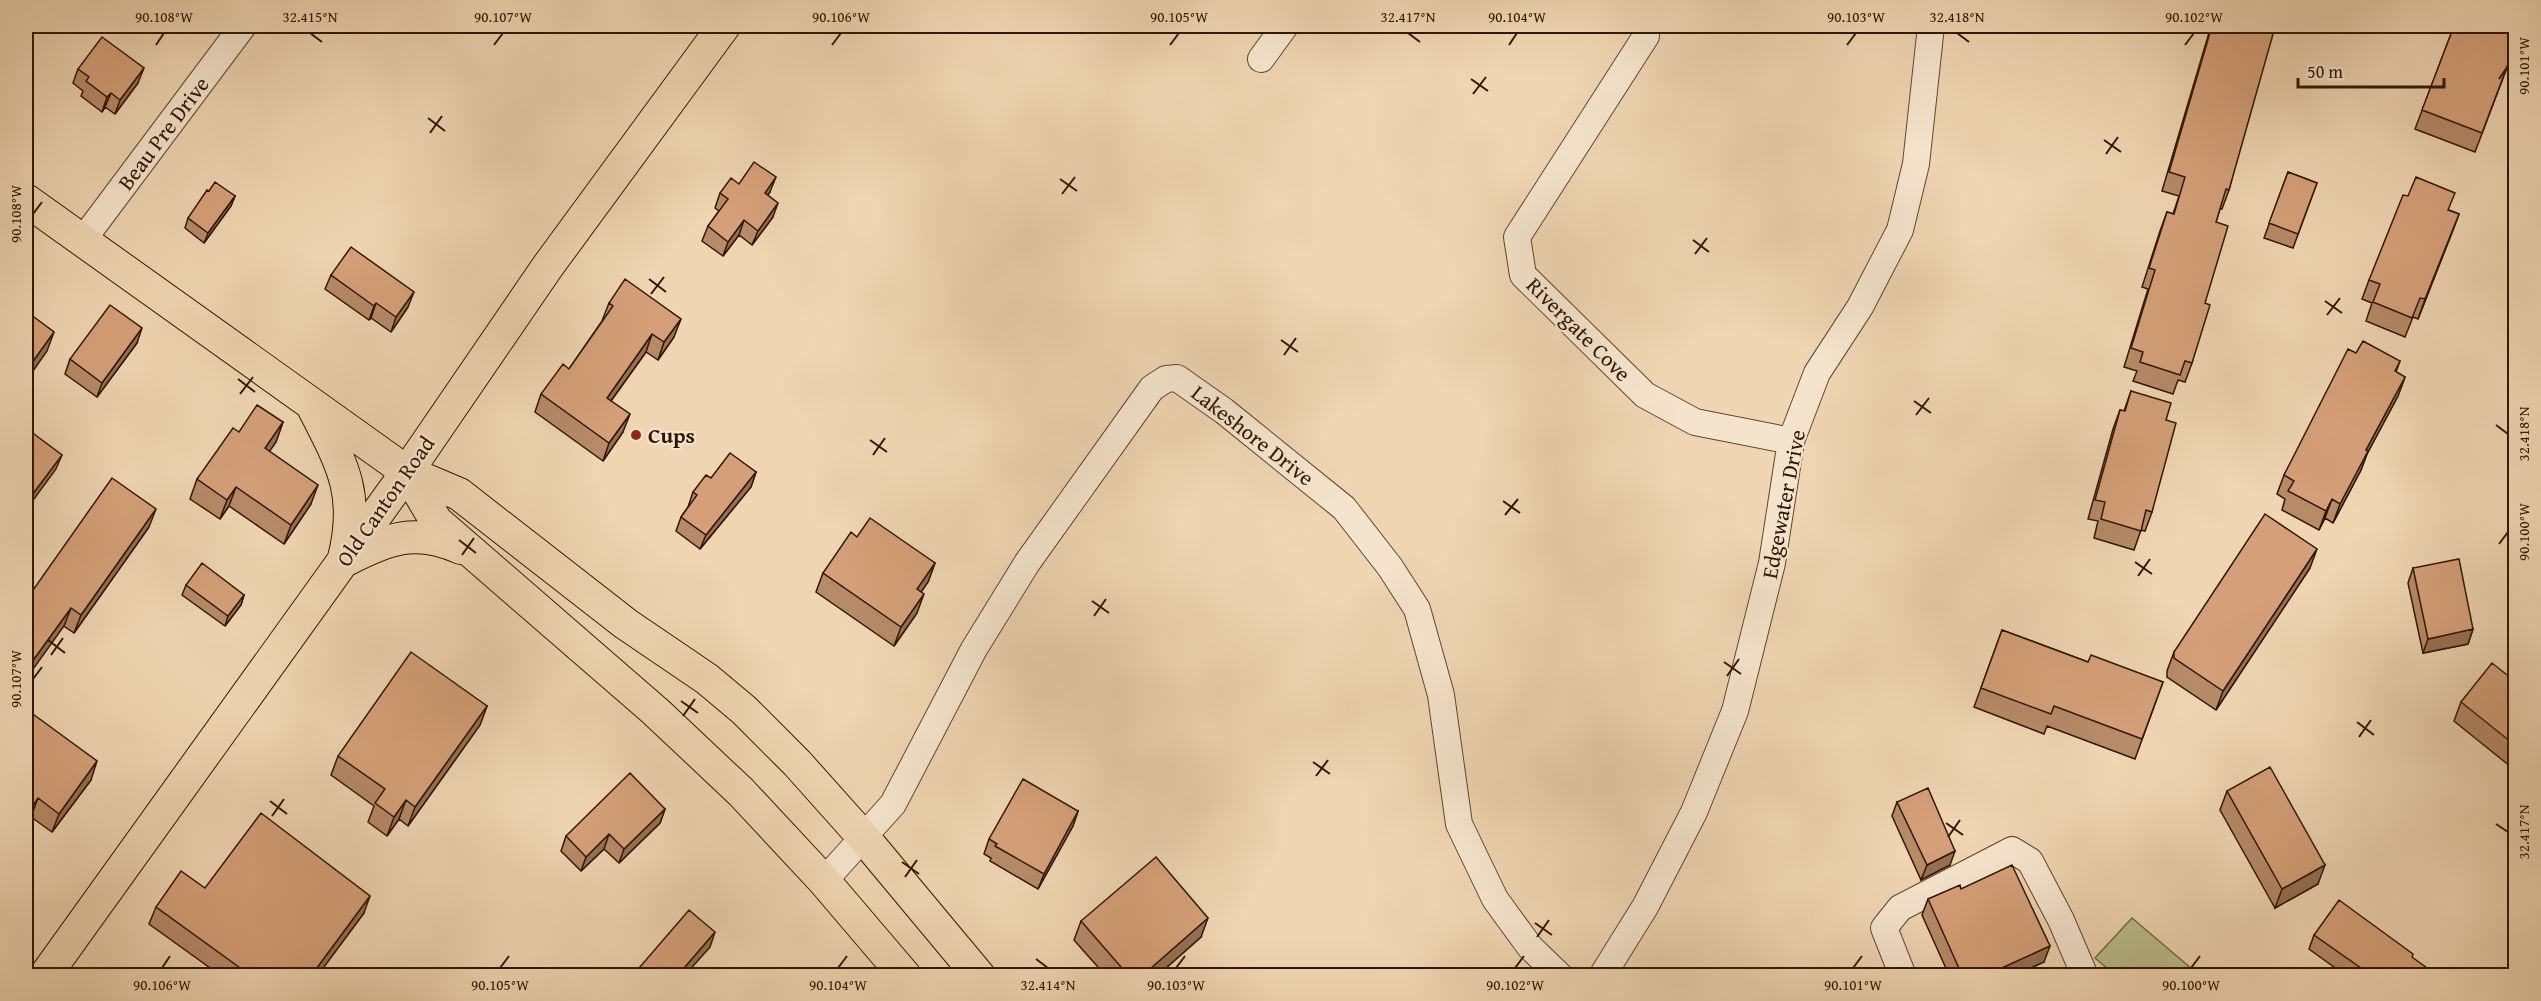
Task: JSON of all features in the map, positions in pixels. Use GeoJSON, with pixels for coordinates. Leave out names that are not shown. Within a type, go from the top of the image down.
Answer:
{"type":"FeatureCollection","features":[{"type":"Feature","properties":{"kind":"main road","name":"Old Canton Road"},"geometry":{"type":"LineString","coordinates":[[45,975],[407,472],[542,274],[723,26]]}},
{"type":"Feature","properties":{"kind":"main road"},"geometry":{"type":"LineString","coordinates":[[26,200],[407,472],[459,494],[626,624],[708,679],[744,710],[797,764],[864,838],[979,975]]}},
{"type":"Feature","properties":{"kind":"main road"},"geometry":{"type":"LineString","coordinates":[[311,403],[345,473],[349,537],[343,562]]}},
{"type":"Feature","properties":{"kind":"main road"},"geometry":{"type":"LineString","coordinates":[[407,472],[436,521],[656,711],[741,792],[824,881],[906,975]]}},
{"type":"Feature","properties":{"kind":"main road"},"geometry":{"type":"LineString","coordinates":[[343,562],[375,545],[414,536],[448,542],[476,554]]}},
{"type":"Feature","properties":{"kind":"street","name":"Beau Pre Drive"},"geometry":{"type":"LineString","coordinates":[[82,241],[243,26]]}},
{"type":"Feature","properties":{"kind":"street"},"geometry":{"type":"LineString","coordinates":[[1261,59],[1286,26]]}},
{"type":"Feature","properties":{"kind":"street","name":"Edgewater Drive"},"geometry":{"type":"LineString","coordinates":[[1602,975],[1645,907],[1694,812],[1735,711],[1772,563],[1791,441],[1818,373],[1860,308],[1900,230],[1916,164],[1931,26]]}},
{"type":"Feature","properties":{"kind":"street","name":"Rivergate Cove"},"geometry":{"type":"LineString","coordinates":[[1646,36],[1517,237],[1523,275],[1646,395],[1695,422],[1791,441]]}},
{"type":"Feature","properties":{"kind":"street","name":"Lakeshore Drive"},"geometry":{"type":"LineString","coordinates":[[824,881],[893,804],[974,650],[1027,563],[1152,388],[1166,379],[1177,378],[1224,411],[1344,508],[1390,567],[1416,609],[1441,694],[1459,824],[1495,899],[1530,947],[1560,975]]}},
{"type":"Feature","properties":{"kind":"street"},"geometry":{"type":"LineString","coordinates":[[1904,975],[1884,928],[1900,908],[2012,850],[2030,861],[2061,920],[2085,975]]}},
{"type":"Feature","properties":{"kind":"green space"},"geometry":{"type":"Polygon","coordinates":[[[2132,918],[2199,975],[2115,975],[2095,958],[2132,918]]]}},
{"type":"Feature","properties":{"kind":"building"},"geometry":{"type":"Polygon","coordinates":[[[2212,26],[2275,27],[2229,190],[2226,189],[2216,222],[2228,226],[2205,303],[2210,305],[2192,363],[2185,361],[2180,375],[2140,362],[2143,352],[2131,348],[2155,270],[2149,268],[2167,212],[2174,214],[2185,177],[2169,172],[2212,26]]]}},
{"type":"Feature","properties":{"kind":"building"},"geometry":{"type":"Polygon","coordinates":[[[2454,26],[2516,26],[2516,43],[2482,133],[2422,110],[2454,26]]]}},
{"type":"Feature","properties":{"kind":"building"},"geometry":{"type":"Polygon","coordinates":[[[102,37],[144,68],[120,100],[111,93],[107,97],[86,81],[89,77],[78,69],[102,37]]]}},
{"type":"Feature","properties":{"kind":"building"},"geometry":{"type":"Polygon","coordinates":[[[754,162],[776,177],[765,193],[778,203],[758,231],[744,220],[728,242],[708,226],[728,199],[720,193],[731,178],[739,184],[754,162]]]}},
{"type":"Feature","properties":{"kind":"building"},"geometry":{"type":"Polygon","coordinates":[[[2288,172],[2317,183],[2298,234],[2269,223],[2288,172]]]}},
{"type":"Feature","properties":{"kind":"building"},"geometry":{"type":"Polygon","coordinates":[[[2416,177],[2455,193],[2448,210],[2459,214],[2425,299],[2420,298],[2412,318],[2373,302],[2380,284],[2369,280],[2403,195],[2408,196],[2416,177]]]}},
{"type":"Feature","properties":{"kind":"building"},"geometry":{"type":"Polygon","coordinates":[[[215,182],[235,196],[208,233],[188,218],[215,182]]]}},
{"type":"Feature","properties":{"kind":"building"},"geometry":{"type":"Polygon","coordinates":[[[351,247],[414,292],[396,317],[376,303],[374,306],[331,275],[351,247]]]}},
{"type":"Feature","properties":{"kind":"building"},"geometry":{"type":"Polygon","coordinates":[[[625,279],[681,319],[664,342],[652,334],[607,398],[630,414],[609,443],[541,394],[563,364],[569,369],[613,306],[609,303],[625,279]]]}},
{"type":"Feature","properties":{"kind":"building"},"geometry":{"type":"Polygon","coordinates":[[[110,305],[142,328],[102,383],[70,359],[110,305]]]}},
{"type":"Feature","properties":{"kind":"building"},"geometry":{"type":"Polygon","coordinates":[[[26,311],[54,332],[26,371],[26,311]]]}},
{"type":"Feature","properties":{"kind":"building"},"geometry":{"type":"Polygon","coordinates":[[[2363,341],[2400,361],[2395,371],[2405,377],[2340,504],[2332,499],[2326,511],[2288,491],[2294,481],[2284,475],[2348,349],[2356,353],[2363,341]]]}},
{"type":"Feature","properties":{"kind":"building"},"geometry":{"type":"Polygon","coordinates":[[[2131,391],[2171,403],[2166,420],[2176,423],[2152,512],[2146,510],[2141,531],[2101,519],[2105,502],[2095,500],[2120,410],[2125,411],[2131,391]]]}},
{"type":"Feature","properties":{"kind":"building"},"geometry":{"type":"Polygon","coordinates":[[[257,405],[283,422],[265,448],[318,485],[291,525],[236,487],[227,500],[197,479],[233,428],[239,432],[257,405]]]}},
{"type":"Feature","properties":{"kind":"building"},"geometry":{"type":"Polygon","coordinates":[[[26,428],[62,455],[26,503],[26,428]]]}},
{"type":"Feature","properties":{"kind":"building"},"geometry":{"type":"Polygon","coordinates":[[[730,453],[756,472],[706,535],[681,517],[697,495],[693,492],[706,475],[711,478],[730,453]]]}},
{"type":"Feature","properties":{"kind":"building"},"geometry":{"type":"Polygon","coordinates":[[[112,478],[156,509],[81,615],[71,608],[26,670],[26,600],[112,478]]]}},
{"type":"Feature","properties":{"kind":"building"},"geometry":{"type":"Polygon","coordinates":[[[2265,514],[2317,549],[2223,691],[2174,658],[2174,652],[2265,514]]]}},
{"type":"Feature","properties":{"kind":"building"},"geometry":{"type":"Polygon","coordinates":[[[870,518],[935,563],[917,589],[924,594],[901,627],[823,573],[851,532],[857,537],[870,518]]]}},
{"type":"Feature","properties":{"kind":"building"},"geometry":{"type":"Polygon","coordinates":[[[2459,559],[2473,629],[2428,639],[2413,568],[2459,559]]]}},
{"type":"Feature","properties":{"kind":"building"},"geometry":{"type":"Polygon","coordinates":[[[202,563],[244,595],[228,616],[186,585],[202,563]]]}},
{"type":"Feature","properties":{"kind":"building"},"geometry":{"type":"Polygon","coordinates":[[[2002,630],[2088,662],[2091,655],[2163,682],[2142,739],[2054,706],[2051,714],[1981,688],[2002,630]]]}},
{"type":"Feature","properties":{"kind":"building"},"geometry":{"type":"Polygon","coordinates":[[[411,652],[487,706],[415,807],[406,800],[394,817],[375,803],[385,789],[338,756],[411,652]]]}},
{"type":"Feature","properties":{"kind":"building"},"geometry":{"type":"Polygon","coordinates":[[[2492,663],[2516,682],[2516,746],[2461,702],[2492,663]]]}},
{"type":"Feature","properties":{"kind":"building"},"geometry":{"type":"Polygon","coordinates":[[[26,709],[97,761],[59,814],[38,798],[26,816],[26,709]]]}},
{"type":"Feature","properties":{"kind":"building"},"geometry":{"type":"Polygon","coordinates":[[[2270,767],[2325,865],[2282,889],[2227,791],[2270,767]]]}},
{"type":"Feature","properties":{"kind":"building"},"geometry":{"type":"Polygon","coordinates":[[[630,773],[665,809],[624,849],[609,834],[586,857],[566,836],[630,773]]]}},
{"type":"Feature","properties":{"kind":"building"},"geometry":{"type":"Polygon","coordinates":[[[1023,779],[1078,811],[1044,874],[995,846],[997,844],[989,839],[1023,779]]]}},
{"type":"Feature","properties":{"kind":"building"},"geometry":{"type":"Polygon","coordinates":[[[1928,788],[1955,851],[1927,865],[1897,802],[1928,788]]]}},
{"type":"Feature","properties":{"kind":"building"},"geometry":{"type":"Polygon","coordinates":[[[261,813],[370,896],[316,969],[325,975],[250,975],[156,907],[181,871],[205,888],[261,813]]]}},
{"type":"Feature","properties":{"kind":"building"},"geometry":{"type":"Polygon","coordinates":[[[1156,857],[1208,918],[1143,975],[1128,975],[1081,921],[1156,857]]]}},
{"type":"Feature","properties":{"kind":"building"},"geometry":{"type":"Polygon","coordinates":[[[2012,865],[2050,946],[1997,970],[2000,975],[1962,975],[1928,899],[1960,885],[1961,889],[2012,865]]]}},
{"type":"Feature","properties":{"kind":"building"},"geometry":{"type":"Polygon","coordinates":[[[2339,900],[2413,954],[2412,957],[2431,971],[2428,975],[2371,975],[2314,935],[2339,900]]]}},
{"type":"Feature","properties":{"kind":"building"},"geometry":{"type":"Polygon","coordinates":[[[689,910],[715,932],[678,975],[633,975],[689,910]]]}},
{"type":"Feature","properties":{"kind":"place","name":"Cups"},"geometry":{"type":"Point","coordinates":[636,435]}}]}
